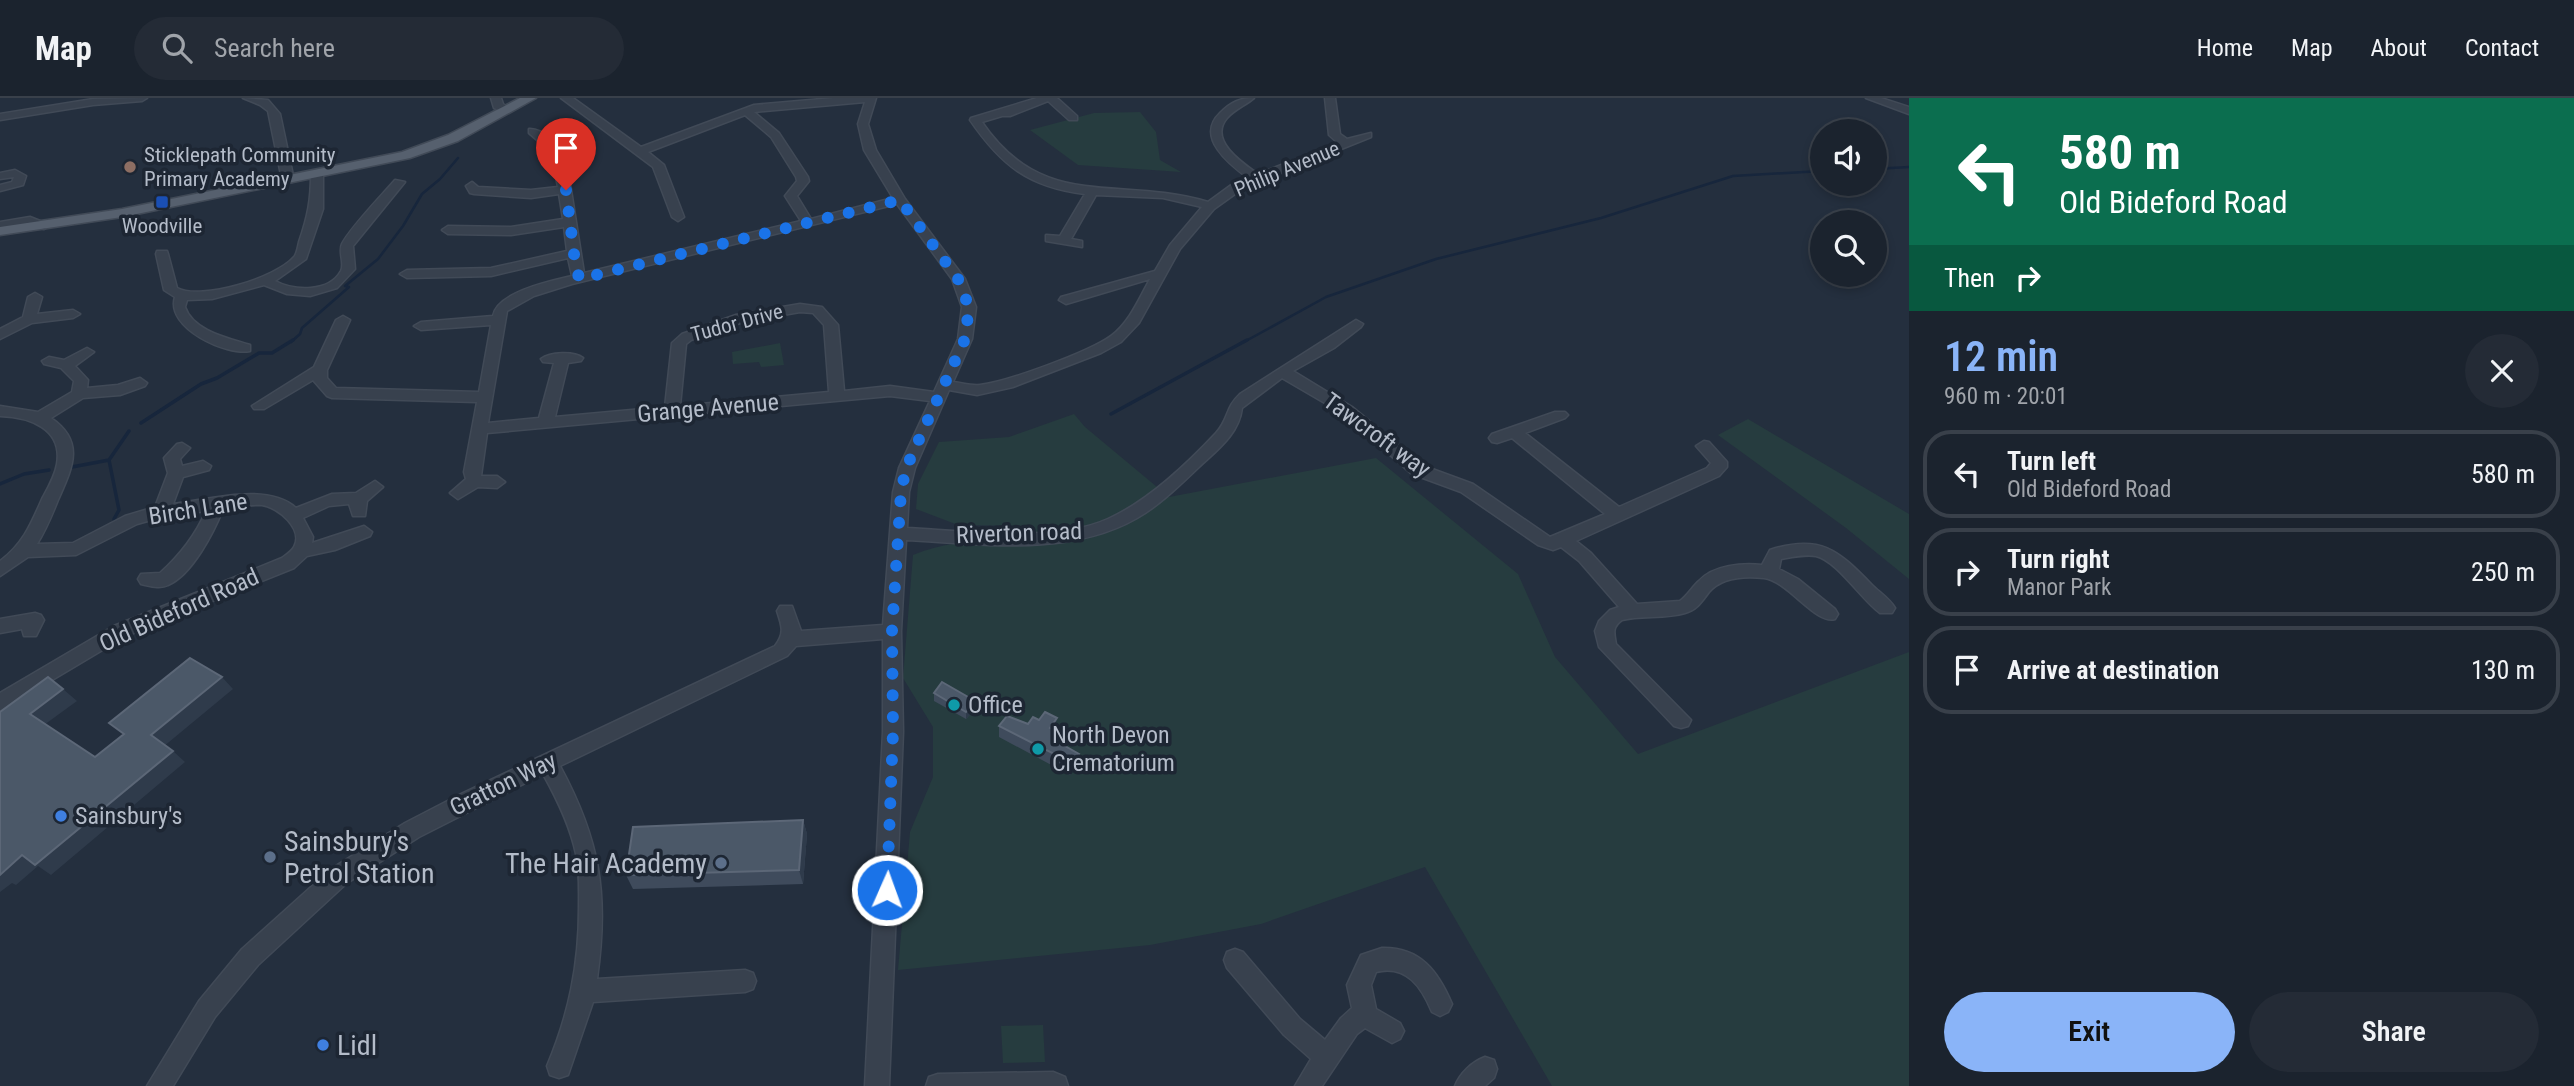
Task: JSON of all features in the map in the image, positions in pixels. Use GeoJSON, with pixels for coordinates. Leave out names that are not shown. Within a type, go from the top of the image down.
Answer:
{"type":"FeatureCollection","features":[{"type":"Feature","properties":{"kind":"main road"},"geometry":{"type":"LineString","coordinates":[[0,231],[122,213],[288,180],[429,148],[469,131],[501,104],[530,98]]}},
{"type":"Feature","properties":{"kind":"street"},"geometry":{"type":"LineString","coordinates":[[0,117],[114,99],[142,98]]}},
{"type":"Feature","properties":{"kind":"street"},"geometry":{"type":"LineString","coordinates":[[248,98],[265,99],[275,114],[288,180]]}},
{"type":"Feature","properties":{"kind":"street"},"geometry":{"type":"LineString","coordinates":[[566,98],[658,165],[678,218]]}},
{"type":"Feature","properties":{"kind":"street"},"geometry":{"type":"LineString","coordinates":[[639,152],[746,111],[871,98],[863,118],[863,134],[883,175],[958,279],[968,301],[965,339],[906,468],[901,492],[892,631],[893,732],[877,1086]]}},
{"type":"Feature","properties":{"kind":"street"},"geometry":{"type":"LineString","coordinates":[[1073,118],[1049,98],[976,119],[999,153],[1032,177],[1058,188],[1091,193],[1159,194],[1210,206]]}},
{"type":"Feature","properties":{"kind":"street"},"geometry":{"type":"LineString","coordinates":[[1249,98],[1224,113],[1215,130],[1215,140],[1228,158],[1258,179]]}},
{"type":"Feature","properties":{"kind":"street"},"geometry":{"type":"LineString","coordinates":[[1330,98],[1335,135],[1346,144]]}},
{"type":"Feature","properties":{"kind":"street"},"geometry":{"type":"LineString","coordinates":[[1871,98],[1909,111]]}},
{"type":"Feature","properties":{"kind":"street"},"geometry":{"type":"LineString","coordinates":[[987,134],[1000,119],[1016,108]]}},
{"type":"Feature","properties":{"kind":"street"},"geometry":{"type":"LineString","coordinates":[[746,111],[775,135],[802,177],[803,181],[791,196],[808,223]]}},
{"type":"Feature","properties":{"kind":"street"},"geometry":{"type":"LineString","coordinates":[[532,135],[556,150],[566,190],[573,253],[580,279]]}},
{"type":"Feature","properties":{"kind":"street","name":"Philip Avenue"},"geometry":{"type":"LineString","coordinates":[[941,391],[987,389],[1096,350],[1115,339],[1132,323],[1174,248],[1210,206],[1238,186],[1367,135]]}},
{"type":"Feature","properties":{"kind":"street"},"geometry":{"type":"LineString","coordinates":[[162,254],[171,290],[182,296],[212,295],[266,281],[300,259],[317,209],[317,173]]}},
{"type":"Feature","properties":{"kind":"street"},"geometry":{"type":"LineString","coordinates":[[1,182],[19,174],[16,190]]}},
{"type":"Feature","properties":{"kind":"street"},"geometry":{"type":"LineString","coordinates":[[266,281],[294,293],[319,290],[340,279],[349,269],[347,246],[400,185]]}},
{"type":"Feature","properties":{"kind":"street"},"geometry":{"type":"LineString","coordinates":[[471,190],[531,194],[566,190]]}},
{"type":"Feature","properties":{"kind":"street"},"geometry":{"type":"LineString","coordinates":[[1078,244],[1057,239],[1091,193]]}},
{"type":"Feature","properties":{"kind":"street"},"geometry":{"type":"LineString","coordinates":[[475,481],[472,472],[501,309],[518,296],[900,200]]}},
{"type":"Feature","properties":{"kind":"street"},"geometry":{"type":"LineString","coordinates":[[0,226],[30,221],[44,225]]}},
{"type":"Feature","properties":{"kind":"street"},"geometry":{"type":"LineString","coordinates":[[445,230],[511,231],[570,222]]}},
{"type":"Feature","properties":{"kind":"street"},"geometry":{"type":"LineString","coordinates":[[407,274],[491,272],[573,253]]}},
{"type":"Feature","properties":{"kind":"street"},"geometry":{"type":"LineString","coordinates":[[1066,300],[1149,275],[1160,275]]}},
{"type":"Feature","properties":{"kind":"street"},"geometry":{"type":"LineString","coordinates":[[29,319],[35,296]]}},
{"type":"Feature","properties":{"kind":"street"},"geometry":{"type":"LineString","coordinates":[[182,296],[177,303],[178,311],[187,321],[211,339],[241,342]]}},
{"type":"Feature","properties":{"kind":"street","name":"Tudor Drive"},"geometry":{"type":"LineString","coordinates":[[672,412],[679,343],[682,337],[697,330],[789,307],[814,308],[827,316],[831,325],[837,395]]}},
{"type":"Feature","properties":{"kind":"street"},"geometry":{"type":"LineString","coordinates":[[0,335],[29,319],[78,314]]}},
{"type":"Feature","properties":{"kind":"street"},"geometry":{"type":"LineString","coordinates":[[332,393],[320,379],[320,370],[344,320]]}},
{"type":"Feature","properties":{"kind":"street"},"geometry":{"type":"LineString","coordinates":[[421,326],[499,320]]}},
{"type":"Feature","properties":{"kind":"street","name":"Riverton road"},"geometry":{"type":"LineString","coordinates":[[898,534],[1066,536],[1112,524],[1133,514],[1214,444],[1233,421],[1235,407],[1245,397],[1329,345],[1356,324]]}},
{"type":"Feature","properties":{"kind":"street"},"geometry":{"type":"LineString","coordinates":[[66,365],[87,352]]}},
{"type":"Feature","properties":{"kind":"street"},"geometry":{"type":"LineString","coordinates":[[546,422],[562,358]]}},
{"type":"Feature","properties":{"kind":"street"},"geometry":{"type":"LineString","coordinates":[[48,361],[66,365],[77,372],[81,380],[79,394]]}},
{"type":"Feature","properties":{"kind":"street"},"geometry":{"type":"LineString","coordinates":[[259,406],[320,370]]}},
{"type":"Feature","properties":{"kind":"street","name":"Tawcroft way"},"geometry":{"type":"LineString","coordinates":[[1282,372],[1348,410],[1418,470],[1467,488],[1544,541],[1553,544],[1563,540]]}},
{"type":"Feature","properties":{"kind":"street"},"geometry":{"type":"LineString","coordinates":[[40,418],[79,394],[120,395],[140,383]]}},
{"type":"Feature","properties":{"kind":"street","name":"Grange Avenue"},"geometry":{"type":"LineString","coordinates":[[479,429],[837,395],[941,391]]}},
{"type":"Feature","properties":{"kind":"street"},"geometry":{"type":"LineString","coordinates":[[285,392],[485,397]]}},
{"type":"Feature","properties":{"kind":"street"},"geometry":{"type":"LineString","coordinates":[[0,411],[20,410],[40,418],[63,438],[64,466],[38,528],[24,551],[0,570]]}},
{"type":"Feature","properties":{"kind":"street"},"geometry":{"type":"LineString","coordinates":[[1497,438],[1560,415]]}},
{"type":"Feature","properties":{"kind":"street"},"geometry":{"type":"LineString","coordinates":[[1514,432],[1618,515]]}},
{"type":"Feature","properties":{"kind":"street"},"geometry":{"type":"LineString","coordinates":[[1632,610],[1585,557],[1563,540],[1713,472],[1719,467],[1719,462],[1704,446]]}},
{"type":"Feature","properties":{"kind":"street"},"geometry":{"type":"LineString","coordinates":[[162,510],[176,473],[172,458],[182,448]]}},
{"type":"Feature","properties":{"kind":"street"},"geometry":{"type":"LineString","coordinates":[[176,473],[203,466]]}},
{"type":"Feature","properties":{"kind":"street"},"geometry":{"type":"LineString","coordinates":[[458,493],[475,481],[497,482]]}},
{"type":"Feature","properties":{"kind":"street"},"geometry":{"type":"LineString","coordinates":[[302,551],[304,537],[293,516],[330,499],[359,505],[375,487]]}},
{"type":"Feature","properties":{"kind":"street","name":"Birch Lane"},"geometry":{"type":"LineString","coordinates":[[24,551],[76,549],[131,520],[162,510],[267,500],[281,504],[293,516]]}},
{"type":"Feature","properties":{"kind":"street"},"geometry":{"type":"LineString","coordinates":[[162,583],[189,558],[208,527],[217,504]]}},
{"type":"Feature","properties":{"kind":"street","name":"Old Bideford Road"},"geometry":{"type":"LineString","coordinates":[[0,703],[120,631],[288,563],[302,551],[329,546],[364,532]]}},
{"type":"Feature","properties":{"kind":"street"},"geometry":{"type":"LineString","coordinates":[[1770,572],[1771,561],[1776,554],[1822,551],[1835,560],[1872,599],[1886,608]]}},
{"type":"Feature","properties":{"kind":"street"},"geometry":{"type":"LineString","coordinates":[[1681,720],[1608,647],[1602,633],[1604,625],[1632,610],[1682,608],[1716,577],[1754,571],[1770,572],[1782,577],[1829,614]]}},
{"type":"Feature","properties":{"kind":"street"},"geometry":{"type":"LineString","coordinates":[[786,611],[792,628],[791,639],[892,631]]}},
{"type":"Feature","properties":{"kind":"street"},"geometry":{"type":"LineString","coordinates":[[0,626],[36,619]]}},
{"type":"Feature","properties":{"kind":"street","name":"Gratton Way"},"geometry":{"type":"LineString","coordinates":[[159,1086],[207,1009],[250,957],[339,876],[412,830],[547,762],[781,651],[791,639]]}},
{"type":"Feature","properties":{"kind":"street"},"geometry":{"type":"LineString","coordinates":[[547,762],[570,807],[587,856],[591,938],[586,991],[573,1037],[559,1066]]}},
{"type":"Feature","properties":{"kind":"street"},"geometry":{"type":"LineString","coordinates":[[1364,1015],[1359,985],[1369,963],[1381,958],[1402,959],[1422,972],[1434,985],[1440,1004]]}},
{"type":"Feature","properties":{"kind":"street"},"geometry":{"type":"LineString","coordinates":[[1235,960],[1292,1027],[1327,1057]]}},
{"type":"Feature","properties":{"kind":"street"},"geometry":{"type":"LineString","coordinates":[[586,991],[745,981]]}},
{"type":"Feature","properties":{"kind":"street"},"geometry":{"type":"LineString","coordinates":[[1307,1086],[1349,1026],[1364,1015]]}},
{"type":"Feature","properties":{"kind":"street"},"geometry":{"type":"LineString","coordinates":[[1364,1015],[1392,1031]]}},
{"type":"Feature","properties":{"kind":"street"},"geometry":{"type":"LineString","coordinates":[[1467,1086],[1485,1069]]}},
{"type":"Feature","properties":{"kind":"street"},"geometry":{"type":"LineString","coordinates":[[938,1086],[1056,1086]]}},
{"type":"Feature","properties":{"kind":"green space"},"geometry":{"type":"Polygon","coordinates":[[[1140,112],[1156,132],[1160,160],[1181,172],[1078,165],[1030,130],[1094,113],[1140,112]]]}},
{"type":"Feature","properties":{"kind":"green space"},"geometry":{"type":"Polygon","coordinates":[[[780,343],[784,365],[761,367],[759,362],[733,364],[732,352],[780,343]]]}},
{"type":"Feature","properties":{"kind":"green space"},"geometry":{"type":"Polygon","coordinates":[[[1074,414],[1085,427],[1169,497],[1376,458],[1518,574],[1555,657],[1638,754],[1909,652],[1909,1086],[1552,1086],[1425,867],[1261,924],[1150,945],[898,970],[910,832],[933,777],[933,727],[903,678],[913,555],[956,544],[984,541],[1029,542],[1028,526],[958,525],[916,509],[918,484],[939,442],[1009,437],[1074,414]]]}},
{"type":"Feature","properties":{"kind":"green space"},"geometry":{"type":"Polygon","coordinates":[[[1748,419],[1909,514],[1909,579],[1846,528],[1718,435],[1748,419]]]}},
{"type":"Feature","properties":{"kind":"green space"},"geometry":{"type":"Polygon","coordinates":[[[1043,1025],[1045,1062],[1003,1063],[1001,1026],[1043,1025]]]}},
{"type":"Feature","properties":{"kind":"building","name":"Sainsbury's"},"geometry":{"type":"Polygon","coordinates":[[[190,658],[222,677],[151,735],[173,751],[35,865],[22,855],[0,875],[0,712],[48,677],[63,689],[30,714],[95,757],[124,734],[109,723],[190,658]]]}},
{"type":"Feature","properties":{"kind":"building"},"geometry":{"type":"Polygon","coordinates":[[[942,682],[975,701],[966,712],[934,693],[942,682]]]}},
{"type":"Feature","properties":{"kind":"building"},"geometry":{"type":"Polygon","coordinates":[[[1045,712],[1057,718],[1050,728],[1063,735],[1058,742],[1079,754],[1072,763],[999,726],[1007,716],[1028,724],[1033,717],[1039,720],[1045,712]]]}},
{"type":"Feature","properties":{"kind":"building","name":"The Hair Academy"},"geometry":{"type":"Polygon","coordinates":[[[803,820],[799,870],[626,875],[633,827],[803,820]]]}},
{"type":"Feature","properties":{"kind":"waterway"},"geometry":{"type":"LineString","coordinates":[[291,342],[300,334],[302,328],[349,287],[345,286],[378,259],[403,226],[422,194],[440,179],[458,158]]}},
{"type":"Feature","properties":{"kind":"waterway"},"geometry":{"type":"LineString","coordinates":[[1887,168],[1909,167]]}},
{"type":"Feature","properties":{"kind":"waterway"},"geometry":{"type":"LineString","coordinates":[[1244,342],[1326,297],[1436,259],[1601,218],[1733,176],[1810,172]]}},
{"type":"Feature","properties":{"kind":"waterway"},"geometry":{"type":"LineString","coordinates":[[141,423],[201,384],[217,378],[259,353],[272,353],[293,340]]}},
{"type":"Feature","properties":{"kind":"waterway"},"geometry":{"type":"LineString","coordinates":[[1111,414],[1247,340]]}},
{"type":"Feature","properties":{"kind":"waterway"},"geometry":{"type":"LineString","coordinates":[[109,460],[129,431]]}},
{"type":"Feature","properties":{"kind":"waterway"},"geometry":{"type":"LineString","coordinates":[[72,467],[109,460]]}},
{"type":"Feature","properties":{"kind":"waterway"},"geometry":{"type":"LineString","coordinates":[[109,460],[119,510],[114,519]]}},
{"type":"Feature","properties":{"kind":"waterway"},"geometry":{"type":"LineString","coordinates":[[0,484],[24,474],[49,470]]}},
{"type":"Feature","properties":{"kind":"place","name":"Sticklepath Community Primary Academy"},"geometry":{"type":"Point","coordinates":[130,167]}},
{"type":"Feature","properties":{"kind":"place","name":"Woodville"},"geometry":{"type":"Point","coordinates":[162,202]}},
{"type":"Feature","properties":{"kind":"place","name":"Office"},"geometry":{"type":"Point","coordinates":[954,705]}},
{"type":"Feature","properties":{"kind":"place","name":"North Devon Crematorium"},"geometry":{"type":"Point","coordinates":[1038,749]}},
{"type":"Feature","properties":{"kind":"place","name":"Sainsbury's"},"geometry":{"type":"Point","coordinates":[61,816]}},
{"type":"Feature","properties":{"kind":"place","name":"Sainsbury's Petrol Station"},"geometry":{"type":"Point","coordinates":[270,857]}},
{"type":"Feature","properties":{"kind":"place","name":"The Hair Academy"},"geometry":{"type":"Point","coordinates":[721,863]}},
{"type":"Feature","properties":{"kind":"place","name":"Lidl"},"geometry":{"type":"Point","coordinates":[323,1045]}},
{"type":"Feature","properties":{"kind":"route"},"geometry":{"type":"LineString","coordinates":[[566,190],[576,270],[580,279],[900,200],[964,291],[969,307],[965,339],[906,468],[901,492],[892,631],[893,732],[887,890]]}}]}
